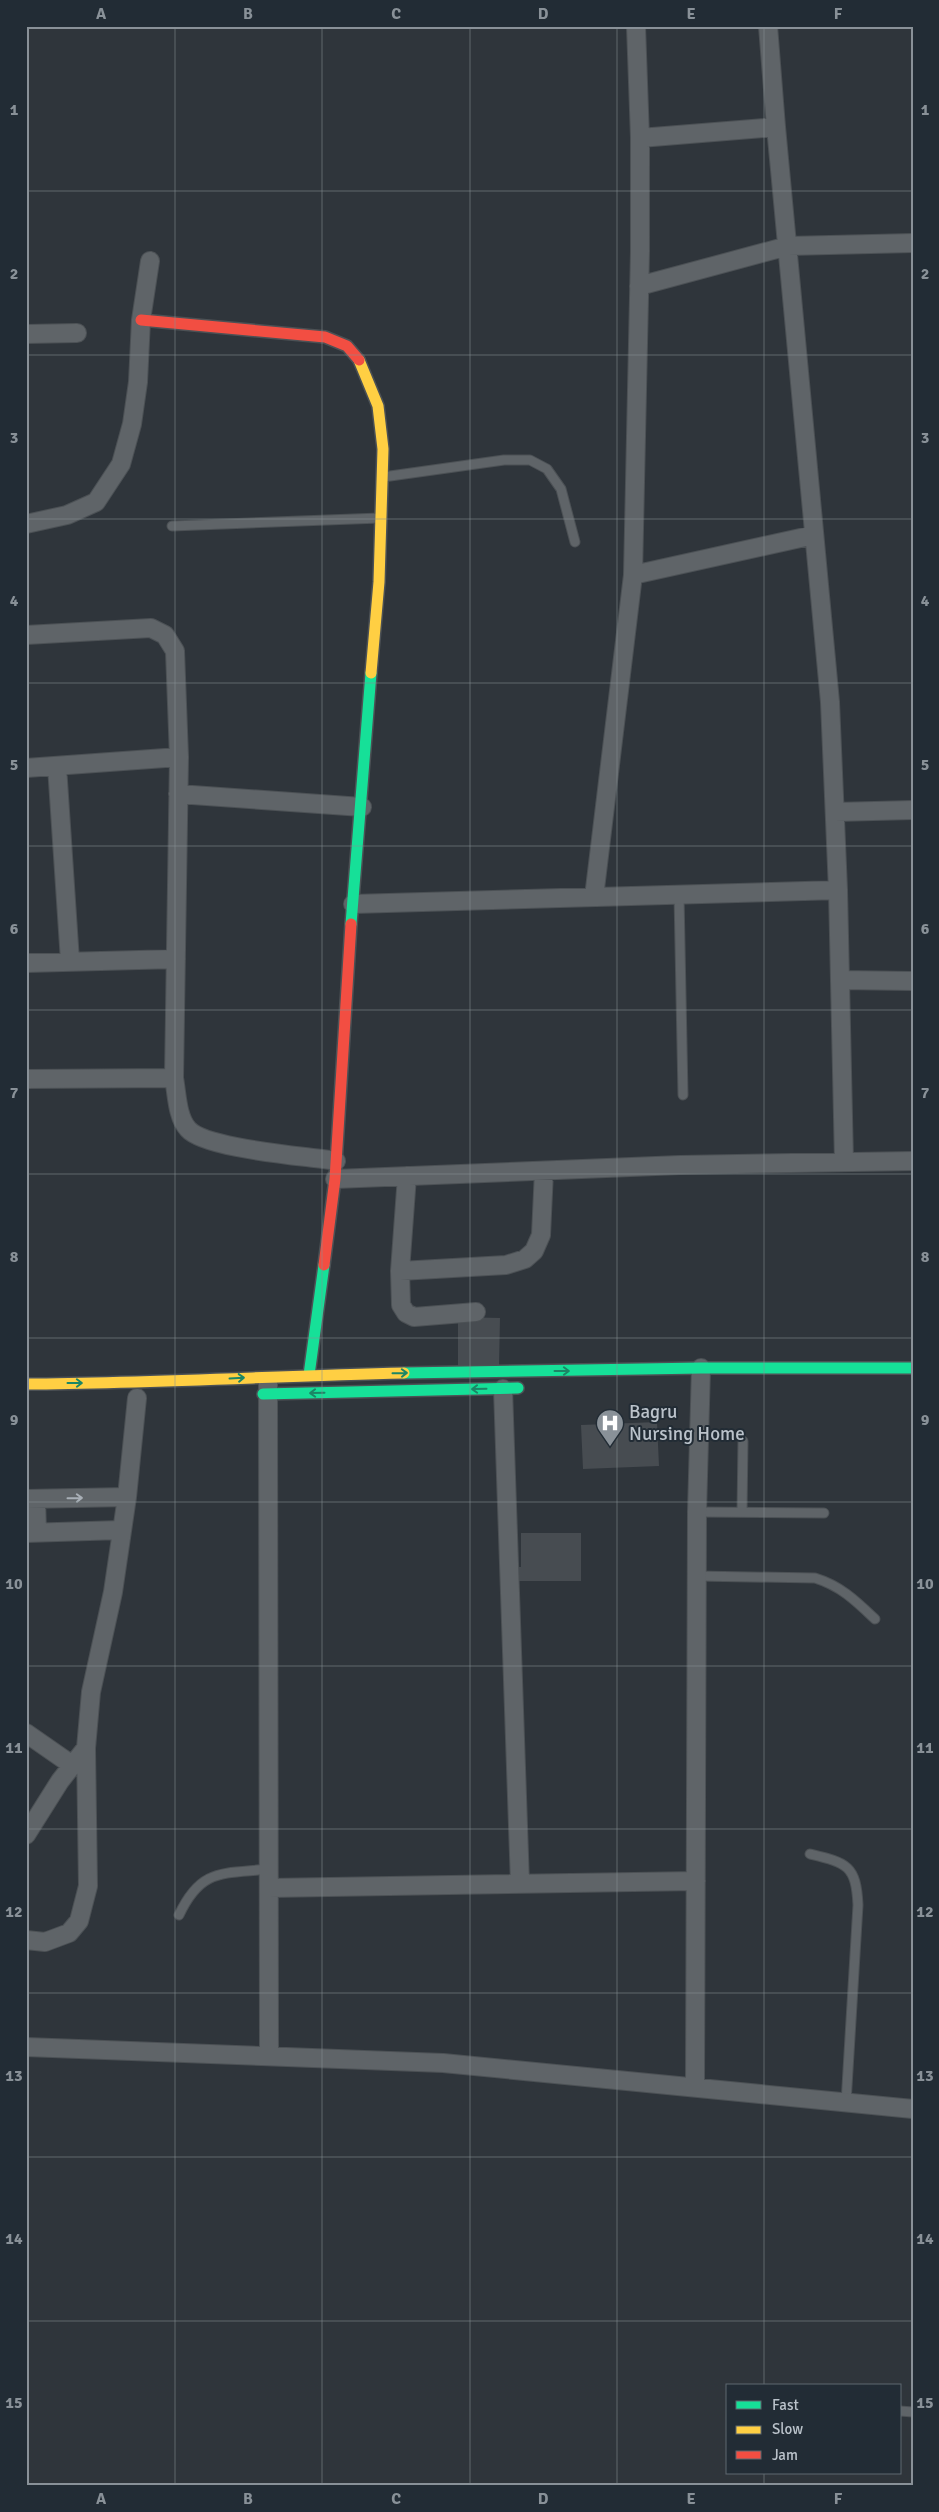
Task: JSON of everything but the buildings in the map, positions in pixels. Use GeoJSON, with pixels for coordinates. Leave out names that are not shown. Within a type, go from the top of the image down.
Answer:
{"type":"FeatureCollection","features":[{"type":"Feature","properties":{"kind":"street"},"geometry":{"type":"LineString","coordinates":[[594,897],[633,575],[640,138],[636,26]]}},
{"type":"Feature","properties":{"kind":"street"},"geometry":{"type":"LineString","coordinates":[[768,26],[830,702],[838,890],[844,1162]]}},
{"type":"Feature","properties":{"kind":"street"},"geometry":{"type":"LineString","coordinates":[[640,138],[776,127]]}},
{"type":"Feature","properties":{"kind":"street"},"geometry":{"type":"LineString","coordinates":[[639,286],[788,246],[913,243]]}},
{"type":"Feature","properties":{"kind":"street"},"geometry":{"type":"LineString","coordinates":[[26,524],[67,515],[96,502],[121,464],[132,424],[137,390],[141,320],[150,262]]}},
{"type":"Feature","properties":{"kind":"street"},"geometry":{"type":"LineString","coordinates":[[141,320],[325,337],[347,346],[358,357],[378,406],[383,449],[379,582],[353,904],[335,1179],[309,1375]]}},
{"type":"Feature","properties":{"kind":"street"},"geometry":{"type":"LineString","coordinates":[[26,334],[77,333]]}},
{"type":"Feature","properties":{"kind":"street"},"geometry":{"type":"LineString","coordinates":[[633,575],[814,535]]}},
{"type":"Feature","properties":{"kind":"street"},"geometry":{"type":"LineString","coordinates":[[26,636],[151,628],[165,635],[175,651],[179,757],[174,1078],[179,1109],[186,1128],[195,1136],[238,1147],[336,1160]]}},
{"type":"Feature","properties":{"kind":"street"},"geometry":{"type":"LineString","coordinates":[[26,768],[179,757]]}},
{"type":"Feature","properties":{"kind":"street"},"geometry":{"type":"LineString","coordinates":[[57,766],[70,961]]}},
{"type":"Feature","properties":{"kind":"street"},"geometry":{"type":"LineString","coordinates":[[178,794],[362,807]]}},
{"type":"Feature","properties":{"kind":"street"},"geometry":{"type":"LineString","coordinates":[[835,812],[913,810]]}},
{"type":"Feature","properties":{"kind":"street"},"geometry":{"type":"LineString","coordinates":[[353,904],[838,890]]}},
{"type":"Feature","properties":{"kind":"street"},"geometry":{"type":"LineString","coordinates":[[26,963],[176,959]]}},
{"type":"Feature","properties":{"kind":"street"},"geometry":{"type":"LineString","coordinates":[[840,980],[913,980]]}},
{"type":"Feature","properties":{"kind":"street"},"geometry":{"type":"LineString","coordinates":[[26,1079],[174,1078]]}},
{"type":"Feature","properties":{"kind":"street"},"geometry":{"type":"LineString","coordinates":[[335,1179],[913,1161]]}},
{"type":"Feature","properties":{"kind":"street"},"geometry":{"type":"LineString","coordinates":[[400,1271],[506,1265],[525,1259],[534,1251],[541,1235],[544,1171]]}},
{"type":"Feature","properties":{"kind":"street"},"geometry":{"type":"LineString","coordinates":[[407,1176],[400,1271],[401,1304],[406,1313],[414,1317],[476,1312]]}},
{"type":"Feature","properties":{"kind":"street"},"geometry":{"type":"LineString","coordinates":[[250,1394],[268,1385],[309,1375],[701,1380],[913,1368]]}},
{"type":"Feature","properties":{"kind":"street"},"geometry":{"type":"LineString","coordinates":[[695,2088],[697,1512],[701,1380]]}},
{"type":"Feature","properties":{"kind":"street"},"geometry":{"type":"LineString","coordinates":[[26,1384],[139,1383],[533,1388]]}},
{"type":"Feature","properties":{"kind":"street"},"geometry":{"type":"LineString","coordinates":[[268,1385],[269,2056]]}},
{"type":"Feature","properties":{"kind":"street"},"geometry":{"type":"LineString","coordinates":[[503,1389],[520,1884]]}},
{"type":"Feature","properties":{"kind":"street"},"geometry":{"type":"LineString","coordinates":[[26,1940],[45,1942],[69,1933],[79,1921],[88,1886],[86,1748],[91,1692],[112,1592],[127,1497],[137,1398]]}},
{"type":"Feature","properties":{"kind":"street"},"geometry":{"type":"LineString","coordinates":[[121,1530],[32,1532],[31,1499],[127,1497]]}},
{"type":"Feature","properties":{"kind":"street"},"geometry":{"type":"LineString","coordinates":[[26,1733],[72,1765]]}},
{"type":"Feature","properties":{"kind":"street"},"geometry":{"type":"LineString","coordinates":[[26,1835],[72,1765],[86,1748]]}},
{"type":"Feature","properties":{"kind":"street"},"geometry":{"type":"LineString","coordinates":[[269,1888],[696,1881]]}},
{"type":"Feature","properties":{"kind":"street"},"geometry":{"type":"LineString","coordinates":[[26,2047],[443,2063],[913,2109]]}},
{"type":"Feature","properties":{"kind":"lane"},"geometry":{"type":"LineString","coordinates":[[382,478],[504,460],[530,460],[547,469],[561,489],[575,542]]}},
{"type":"Feature","properties":{"kind":"lane"},"geometry":{"type":"LineString","coordinates":[[172,526],[381,518]]}},
{"type":"Feature","properties":{"kind":"lane"},"geometry":{"type":"LineString","coordinates":[[679,895],[683,1094]]}},
{"type":"Feature","properties":{"kind":"lane"},"geometry":{"type":"LineString","coordinates":[[742,1512],[744,1441]]}},
{"type":"Feature","properties":{"kind":"lane"},"geometry":{"type":"LineString","coordinates":[[697,1512],[824,1512]]}},
{"type":"Feature","properties":{"kind":"lane"},"geometry":{"type":"LineString","coordinates":[[697,1576],[815,1578],[832,1583],[847,1593],[876,1619]]}},
{"type":"Feature","properties":{"kind":"lane"},"geometry":{"type":"LineString","coordinates":[[810,1854],[839,1862],[849,1869],[857,1882],[858,1905],[846,2103]]}},
{"type":"Feature","properties":{"kind":"lane"},"geometry":{"type":"LineString","coordinates":[[180,1915],[188,1896],[199,1883],[217,1874],[269,1868]]}},
{"type":"Feature","properties":{"kind":"traffic: fast"},"geometry":{"type":"LineString","coordinates":[[351,924],[371,673]]}},
{"type":"Feature","properties":{"kind":"traffic: fast"},"geometry":{"type":"LineString","coordinates":[[309,1375],[324,1265]]}},
{"type":"Feature","properties":{"kind":"traffic: fast"},"geometry":{"type":"LineString","coordinates":[[404,1373],[701,1368],[913,1368]]}},
{"type":"Feature","properties":{"kind":"traffic: fast"},"geometry":{"type":"LineString","coordinates":[[263,1394],[518,1388]]}},
{"type":"Feature","properties":{"kind":"traffic: slow"},"geometry":{"type":"LineString","coordinates":[[359,360],[378,406],[383,449],[379,582],[371,673]]}},
{"type":"Feature","properties":{"kind":"traffic: slow"},"geometry":{"type":"LineString","coordinates":[[26,1384],[404,1373]]}},
{"type":"Feature","properties":{"kind":"traffic: jam"},"geometry":{"type":"LineString","coordinates":[[141,320],[325,337],[347,346],[359,360]]}},
{"type":"Feature","properties":{"kind":"traffic: jam"},"geometry":{"type":"LineString","coordinates":[[324,1265],[335,1179],[351,924]]}},
{"type":"Feature","properties":{"kind":"place","name":"Bagru Nursing Home"},"geometry":{"type":"Point","coordinates":[610,1447]}}]}
